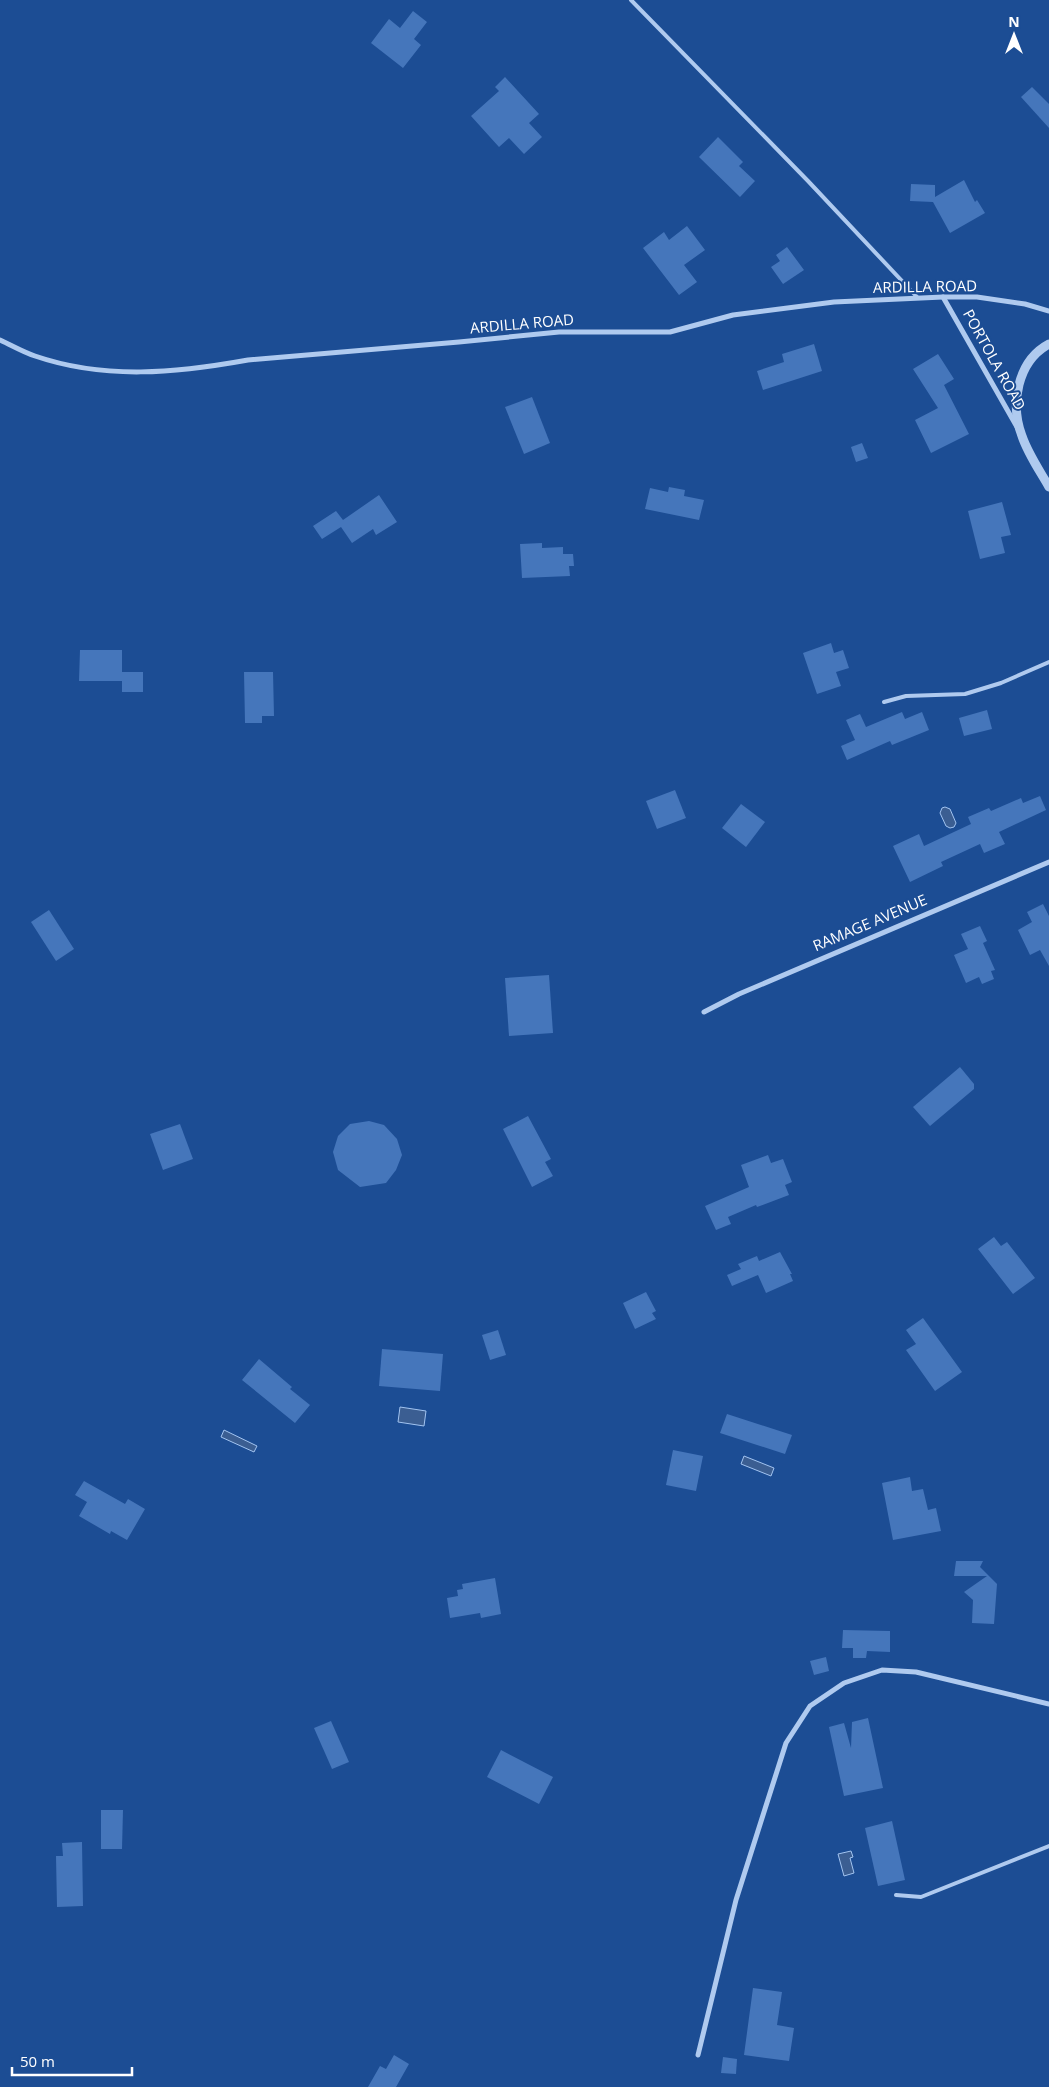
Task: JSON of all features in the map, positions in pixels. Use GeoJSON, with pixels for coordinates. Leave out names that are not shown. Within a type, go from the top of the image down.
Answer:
{"type":"FeatureCollection","features":[{"type":"Feature","properties":{"kind":"street","name":"PORTOLA ROAD"},"geometry":{"type":"LineString","coordinates":[[943,297],[1049,487]]}},
{"type":"Feature","properties":{"kind":"street","name":"ARDILLA ROAD"},"geometry":{"type":"LineString","coordinates":[[0,340],[35,356],[93,370],[141,373],[217,366],[248,360],[559,332],[670,332],[733,316],[801,305],[918,298],[977,297],[1025,304],[1049,311]]}},
{"type":"Feature","properties":{"kind":"street","name":"PORTOLA ROAD"},"geometry":{"type":"LineString","coordinates":[[1022,436],[1016,404],[1020,379],[1036,355],[1049,344]]}},
{"type":"Feature","properties":{"kind":"street","name":"RAMAGE AVENUE"},"geometry":{"type":"LineString","coordinates":[[704,1012],[739,994],[1049,862]]}},
{"type":"Feature","properties":{"kind":"street"},"geometry":{"type":"LineString","coordinates":[[698,2055],[736,1900],[786,1743],[810,1706],[844,1683],[882,1670],[916,1672],[1049,1704]]}},
{"type":"Feature","properties":{"kind":"lane"},"geometry":{"type":"LineString","coordinates":[[631,0],[808,181],[918,298]]}},
{"type":"Feature","properties":{"kind":"lane"},"geometry":{"type":"LineString","coordinates":[[884,702],[906,696],[965,694],[1000,683],[1049,662]]}},
{"type":"Feature","properties":{"kind":"lane"},"geometry":{"type":"LineString","coordinates":[[896,1895],[921,1897],[1049,1846]]}},
{"type":"Feature","properties":{"kind":"water"},"geometry":{"type":"Polygon","coordinates":[[[942,808],[950,809],[956,823],[954,827],[946,826],[940,813],[942,808]]]}},
{"type":"Feature","properties":{"kind":"water"},"geometry":{"type":"Polygon","coordinates":[[[400,1407],[426,1411],[424,1426],[398,1422],[400,1407]]]}},
{"type":"Feature","properties":{"kind":"water"},"geometry":{"type":"Polygon","coordinates":[[[224,1430],[257,1446],[254,1452],[221,1437],[224,1430]]]}},
{"type":"Feature","properties":{"kind":"water"},"geometry":{"type":"Polygon","coordinates":[[[744,1456],[774,1468],[771,1476],[741,1464],[744,1456]]]}},
{"type":"Feature","properties":{"kind":"water"},"geometry":{"type":"Polygon","coordinates":[[[851,1851],[853,1857],[850,1858],[854,1873],[844,1876],[838,1854],[851,1851]]]}},
{"type":"Feature","properties":{"kind":"building"},"geometry":{"type":"Polygon","coordinates":[[[413,11],[427,22],[414,39],[421,45],[403,68],[371,43],[389,19],[400,28],[413,11]]]}},
{"type":"Feature","properties":{"kind":"building"},"geometry":{"type":"Polygon","coordinates":[[[505,77],[539,114],[529,123],[542,137],[524,154],[509,138],[499,147],[471,116],[499,91],[495,87],[505,77]]]}},
{"type":"Feature","properties":{"kind":"building"},"geometry":{"type":"Polygon","coordinates":[[[1032,87],[1049,104],[1049,128],[1021,97],[1032,87]]]}},
{"type":"Feature","properties":{"kind":"building"},"geometry":{"type":"Polygon","coordinates":[[[718,137],[743,162],[739,166],[755,181],[740,197],[699,157],[718,137]]]}},
{"type":"Feature","properties":{"kind":"building"},"geometry":{"type":"Polygon","coordinates":[[[964,180],[975,202],[977,200],[985,213],[950,233],[933,202],[910,201],[911,184],[935,185],[935,197],[964,180]]]}},
{"type":"Feature","properties":{"kind":"building"},"geometry":{"type":"Polygon","coordinates":[[[687,226],[705,250],[684,265],[697,282],[679,295],[643,248],[664,232],[669,240],[687,226]]]}},
{"type":"Feature","properties":{"kind":"building"},"geometry":{"type":"Polygon","coordinates":[[[787,247],[804,270],[783,284],[771,267],[780,261],[776,255],[787,247]]]}},
{"type":"Feature","properties":{"kind":"building"},"geometry":{"type":"Polygon","coordinates":[[[814,344],[822,371],[763,390],[757,371],[784,362],[782,354],[814,344]]]}},
{"type":"Feature","properties":{"kind":"building"},"geometry":{"type":"Polygon","coordinates":[[[938,354],[954,379],[944,385],[969,434],[931,453],[915,420],[938,408],[913,369],[938,354]]]}},
{"type":"Feature","properties":{"kind":"building"},"geometry":{"type":"Polygon","coordinates":[[[532,397],[550,443],[524,454],[505,407],[532,397]]]}},
{"type":"Feature","properties":{"kind":"building"},"geometry":{"type":"Polygon","coordinates":[[[862,443],[868,458],[856,462],[851,447],[862,443]]]}},
{"type":"Feature","properties":{"kind":"building"},"geometry":{"type":"Polygon","coordinates":[[[669,487],[685,490],[684,496],[704,500],[699,520],[645,509],[650,488],[668,492],[669,487]]]}},
{"type":"Feature","properties":{"kind":"building"},"geometry":{"type":"Polygon","coordinates":[[[379,495],[397,522],[376,535],[373,529],[352,543],[341,527],[322,539],[313,526],[336,511],[343,520],[379,495]]]}},
{"type":"Feature","properties":{"kind":"building"},"geometry":{"type":"Polygon","coordinates":[[[1002,502],[1011,535],[1001,537],[1005,553],[980,559],[968,511],[1002,502]]]}},
{"type":"Feature","properties":{"kind":"building"},"geometry":{"type":"Polygon","coordinates":[[[542,543],[542,548],[563,547],[563,554],[573,554],[574,566],[569,566],[570,576],[522,578],[520,544],[542,543]]]}},
{"type":"Feature","properties":{"kind":"building"},"geometry":{"type":"Polygon","coordinates":[[[831,643],[834,653],[843,650],[849,668],[836,672],[841,686],[817,694],[803,653],[831,643]]]}},
{"type":"Feature","properties":{"kind":"building"},"geometry":{"type":"Polygon","coordinates":[[[80,650],[122,650],[122,681],[79,681],[80,650]]]}},
{"type":"Feature","properties":{"kind":"building"},"geometry":{"type":"Polygon","coordinates":[[[122,672],[143,672],[143,692],[122,692],[122,672]]]}},
{"type":"Feature","properties":{"kind":"building"},"geometry":{"type":"Polygon","coordinates":[[[244,672],[273,672],[274,716],[262,716],[262,723],[245,723],[244,672]]]}},
{"type":"Feature","properties":{"kind":"building"},"geometry":{"type":"Polygon","coordinates":[[[987,710],[992,729],[964,736],[959,718],[987,710]]]}},
{"type":"Feature","properties":{"kind":"building"},"geometry":{"type":"Polygon","coordinates":[[[902,712],[905,719],[922,712],[929,730],[892,745],[890,741],[847,760],[841,746],[855,740],[846,720],[860,714],[866,727],[902,712]]]}},
{"type":"Feature","properties":{"kind":"building"},"geometry":{"type":"Polygon","coordinates":[[[675,790],[686,818],[657,829],[646,801],[675,790]]]}},
{"type":"Feature","properties":{"kind":"building"},"geometry":{"type":"Polygon","coordinates":[[[1040,796],[1046,810],[999,832],[1005,844],[984,853],[980,844],[941,862],[943,866],[910,882],[893,846],[919,834],[924,846],[971,824],[968,817],[989,808],[991,811],[1021,798],[1023,803],[1040,796]]]}},
{"type":"Feature","properties":{"kind":"building"},"geometry":{"type":"Polygon","coordinates":[[[741,804],[765,822],[746,847],[722,828],[741,804]]]}},
{"type":"Feature","properties":{"kind":"building"},"geometry":{"type":"Polygon","coordinates":[[[1043,904],[1049,916],[1049,966],[1040,950],[1030,955],[1018,930],[1032,922],[1027,912],[1043,904]]]}},
{"type":"Feature","properties":{"kind":"building"},"geometry":{"type":"Polygon","coordinates":[[[49,910],[74,949],[56,961],[31,922],[49,910]]]}},
{"type":"Feature","properties":{"kind":"building"},"geometry":{"type":"Polygon","coordinates":[[[980,926],[987,941],[983,943],[995,970],[991,971],[994,979],[982,984],[979,977],[966,983],[954,955],[968,949],[961,934],[980,926]]]}},
{"type":"Feature","properties":{"kind":"building"},"geometry":{"type":"Polygon","coordinates":[[[549,975],[553,1033],[509,1036],[505,978],[549,975]]]}},
{"type":"Feature","properties":{"kind":"building"},"geometry":{"type":"Polygon","coordinates":[[[960,1067],[974,1084],[974,1089],[930,1126],[913,1107],[960,1067]]]}},
{"type":"Feature","properties":{"kind":"building"},"geometry":{"type":"Polygon","coordinates":[[[528,1116],[551,1159],[545,1162],[553,1176],[532,1187],[503,1129],[528,1116]]]}},
{"type":"Feature","properties":{"kind":"building"},"geometry":{"type":"Polygon","coordinates":[[[369,1121],[384,1125],[397,1139],[402,1155],[396,1170],[386,1183],[360,1187],[338,1170],[333,1152],[338,1136],[350,1124],[369,1121]]]}},
{"type":"Feature","properties":{"kind":"building"},"geometry":{"type":"Polygon","coordinates":[[[180,1124],[193,1159],[163,1170],[150,1134],[180,1124]]]}},
{"type":"Feature","properties":{"kind":"building"},"geometry":{"type":"Polygon","coordinates":[[[768,1155],[771,1163],[783,1159],[792,1182],[785,1185],[789,1195],[757,1207],[756,1205],[728,1217],[731,1224],[716,1230],[705,1206],[749,1187],[741,1165],[768,1155]]]}},
{"type":"Feature","properties":{"kind":"building"},"geometry":{"type":"Polygon","coordinates":[[[994,1237],[1001,1246],[1007,1242],[1035,1278],[1013,1294],[978,1249],[994,1237]]]}},
{"type":"Feature","properties":{"kind":"building"},"geometry":{"type":"Polygon","coordinates":[[[780,1252],[792,1274],[790,1274],[793,1281],[766,1293],[758,1275],[732,1286],[727,1275],[741,1269],[738,1264],[757,1256],[759,1261],[780,1252]]]}},
{"type":"Feature","properties":{"kind":"building"},"geometry":{"type":"Polygon","coordinates":[[[646,1292],[656,1311],[652,1313],[656,1319],[635,1329],[623,1303],[646,1292]]]}},
{"type":"Feature","properties":{"kind":"building"},"geometry":{"type":"Polygon","coordinates":[[[923,1318],[962,1372],[935,1391],[906,1350],[916,1344],[906,1330],[923,1318]]]}},
{"type":"Feature","properties":{"kind":"building"},"geometry":{"type":"Polygon","coordinates":[[[498,1330],[506,1355],[490,1360],[482,1335],[498,1330]]]}},
{"type":"Feature","properties":{"kind":"building"},"geometry":{"type":"Polygon","coordinates":[[[382,1349],[443,1354],[440,1391],[379,1386],[382,1349]]]}},
{"type":"Feature","properties":{"kind":"building"},"geometry":{"type":"Polygon","coordinates":[[[259,1359],[292,1387],[290,1389],[310,1405],[295,1423],[242,1380],[259,1359]]]}},
{"type":"Feature","properties":{"kind":"building"},"geometry":{"type":"Polygon","coordinates":[[[727,1414],[792,1435],[785,1454],[720,1433],[727,1414]]]}},
{"type":"Feature","properties":{"kind":"building"},"geometry":{"type":"Polygon","coordinates":[[[673,1450],[703,1456],[696,1491],[666,1485],[673,1450]]]}},
{"type":"Feature","properties":{"kind":"building"},"geometry":{"type":"Polygon","coordinates":[[[910,1477],[912,1491],[923,1489],[928,1510],[936,1508],[941,1531],[893,1540],[882,1483],[910,1477]]]}},
{"type":"Feature","properties":{"kind":"building"},"geometry":{"type":"Polygon","coordinates":[[[84,1481],[125,1504],[128,1499],[145,1509],[127,1540],[111,1531],[110,1534],[79,1516],[87,1502],[75,1495],[84,1481]]]}},
{"type":"Feature","properties":{"kind":"building"},"geometry":{"type":"Polygon","coordinates":[[[956,1561],[983,1561],[980,1567],[997,1584],[994,1624],[972,1623],[973,1600],[964,1592],[987,1576],[954,1576],[956,1561]]]}},
{"type":"Feature","properties":{"kind":"building"},"geometry":{"type":"Polygon","coordinates":[[[495,1578],[501,1614],[481,1618],[480,1613],[450,1618],[447,1598],[458,1596],[457,1590],[463,1589],[462,1584],[495,1578]]]}},
{"type":"Feature","properties":{"kind":"building"},"geometry":{"type":"Polygon","coordinates":[[[843,1630],[890,1631],[890,1652],[867,1651],[866,1658],[853,1658],[853,1648],[842,1648],[843,1630]]]}},
{"type":"Feature","properties":{"kind":"building"},"geometry":{"type":"Polygon","coordinates":[[[826,1657],[829,1671],[814,1675],[810,1661],[826,1657]]]}},
{"type":"Feature","properties":{"kind":"building"},"geometry":{"type":"Polygon","coordinates":[[[868,1718],[883,1788],[844,1796],[829,1727],[844,1723],[851,1748],[852,1722],[868,1718]]]}},
{"type":"Feature","properties":{"kind":"building"},"geometry":{"type":"Polygon","coordinates":[[[331,1721],[349,1762],[332,1769],[314,1728],[331,1721]]]}},
{"type":"Feature","properties":{"kind":"building"},"geometry":{"type":"Polygon","coordinates":[[[501,1750],[553,1777],[539,1804],[487,1777],[501,1750]]]}},
{"type":"Feature","properties":{"kind":"building"},"geometry":{"type":"Polygon","coordinates":[[[101,1810],[123,1810],[122,1849],[101,1849],[101,1810]]]}},
{"type":"Feature","properties":{"kind":"building"},"geometry":{"type":"Polygon","coordinates":[[[892,1821],[905,1880],[878,1886],[865,1828],[892,1821]]]}},
{"type":"Feature","properties":{"kind":"building"},"geometry":{"type":"Polygon","coordinates":[[[82,1842],[83,1906],[57,1907],[56,1856],[63,1856],[62,1843],[82,1842]]]}},
{"type":"Feature","properties":{"kind":"building"},"geometry":{"type":"Polygon","coordinates":[[[753,1988],[782,1992],[777,2025],[794,2028],[789,2061],[744,2055],[753,1988]]]}},
{"type":"Feature","properties":{"kind":"building"},"geometry":{"type":"Polygon","coordinates":[[[394,2055],[409,2064],[396,2087],[368,2087],[380,2066],[386,2069],[394,2055]]]}},
{"type":"Feature","properties":{"kind":"building"},"geometry":{"type":"Polygon","coordinates":[[[723,2057],[737,2059],[736,2074],[721,2073],[723,2057]]]}}]}
